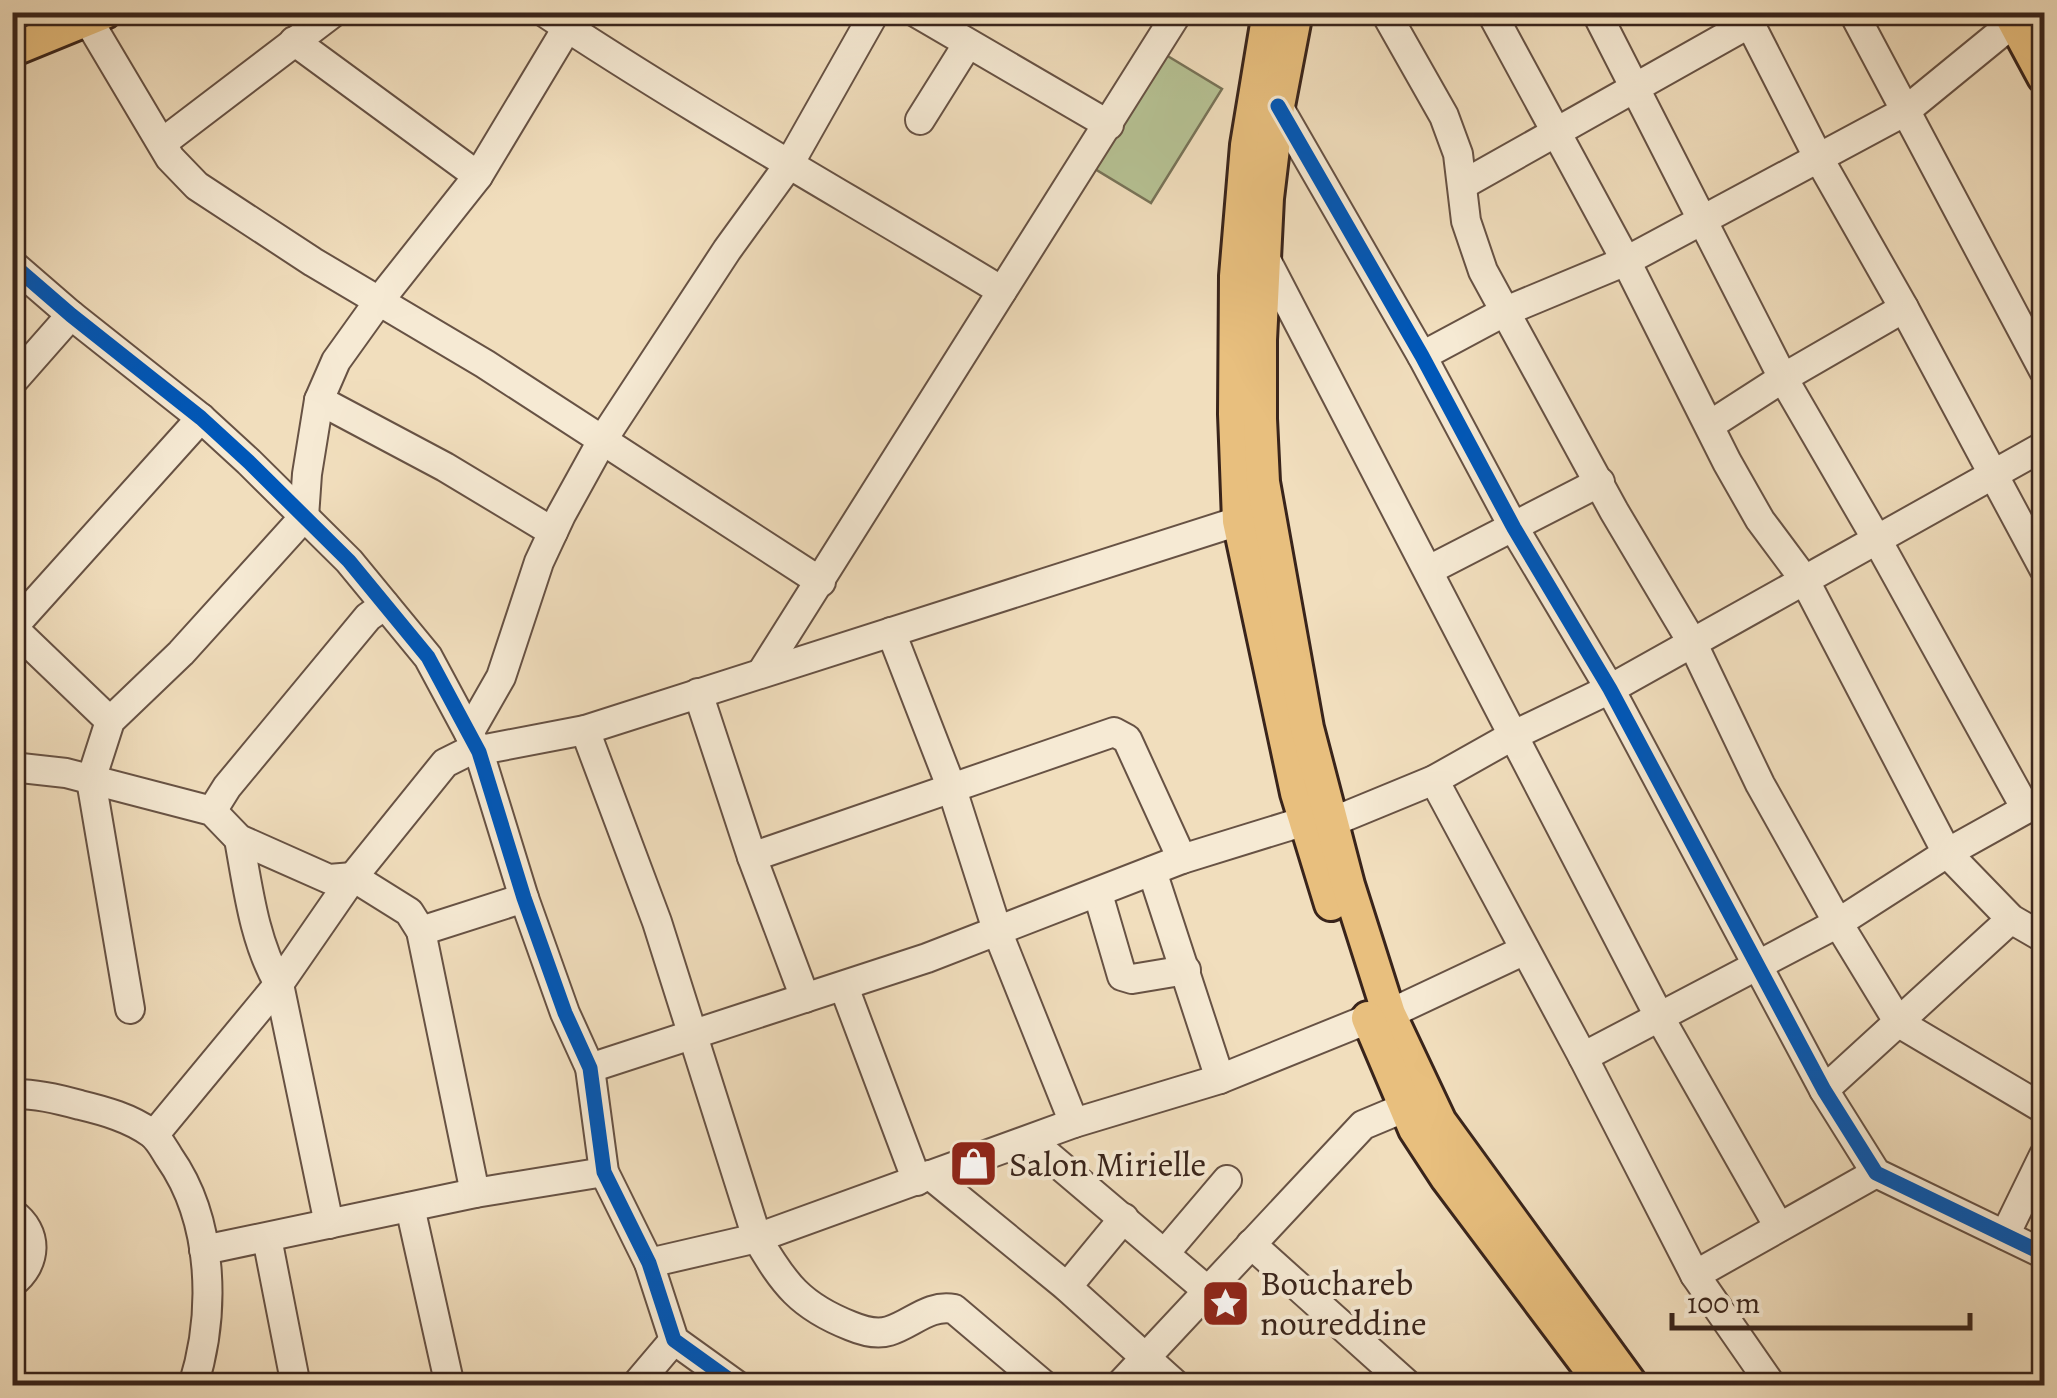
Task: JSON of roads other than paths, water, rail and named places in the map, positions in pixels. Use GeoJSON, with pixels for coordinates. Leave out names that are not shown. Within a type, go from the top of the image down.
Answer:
{"type":"FeatureCollection","features":[{"type":"Feature","properties":{"kind":"main road"},"geometry":{"type":"LineString","coordinates":[[1269,12],[1247,145],[1236,276],[1234,414],[1239,521],[1315,825],[1415,1129],[1447,1178],[1604,1386]]}},
{"type":"Feature","properties":{"kind":"main road"},"geometry":{"type":"LineString","coordinates":[[1296,12],[1278,106],[1263,254],[1260,419],[1263,482],[1307,728],[1315,825]]}},
{"type":"Feature","properties":{"kind":"main road"},"geometry":{"type":"LineString","coordinates":[[12,50],[97,16]]}},
{"type":"Feature","properties":{"kind":"main road"},"geometry":{"type":"LineString","coordinates":[[2018,16],[2044,77]]}},
{"type":"Feature","properties":{"kind":"main road"},"geometry":{"type":"LineString","coordinates":[[1378,1017],[1440,1122],[1632,1386]]}},
{"type":"Feature","properties":{"kind":"street"},"geometry":{"type":"LineString","coordinates":[[162,143],[334,12]]}},
{"type":"Feature","properties":{"kind":"street"},"geometry":{"type":"LineString","coordinates":[[154,1135],[279,984],[353,877],[446,763],[466,752],[474,742],[539,562],[603,439],[788,166],[875,12]]}},
{"type":"Feature","properties":{"kind":"street"},"geometry":{"type":"LineString","coordinates":[[914,12],[960,31],[1109,125]]}},
{"type":"Feature","properties":{"kind":"street"},"geometry":{"type":"LineString","coordinates":[[762,672],[1178,12]]}},
{"type":"Feature","properties":{"kind":"street"},"geometry":{"type":"LineString","coordinates":[[1385,12],[1444,116],[1458,154],[1472,246],[1692,642],[1760,784],[1838,922],[1899,1023],[2044,1109]]}},
{"type":"Feature","properties":{"kind":"street"},"geometry":{"type":"LineString","coordinates":[[1491,12],[1760,520],[1804,579],[1947,852],[2011,919],[2044,938]]}},
{"type":"Feature","properties":{"kind":"street"},"geometry":{"type":"LineString","coordinates":[[1584,1057],[1757,968],[1947,852],[2035,804],[1783,378],[1596,12]]}},
{"type":"Feature","properties":{"kind":"street"},"geometry":{"type":"LineString","coordinates":[[1853,12],[2044,371]]}},
{"type":"Feature","properties":{"kind":"street"},"geometry":{"type":"LineString","coordinates":[[97,16],[176,167],[197,186],[603,439],[821,582]]}},
{"type":"Feature","properties":{"kind":"street"},"geometry":{"type":"LineString","coordinates":[[1422,356],[1506,312],[1626,261],[1904,112],[2018,16]]}},
{"type":"Feature","properties":{"kind":"street"},"geometry":{"type":"LineString","coordinates":[[1464,184],[1637,88],[1747,18],[1818,157],[1995,473],[2044,569]]}},
{"type":"Feature","properties":{"kind":"street"},"geometry":{"type":"LineString","coordinates":[[130,1009],[91,780],[110,722],[181,652],[304,517],[306,474],[319,400],[336,362],[478,176],[555,20],[788,166],[855,201],[1002,291]]}},
{"type":"Feature","properties":{"kind":"street"},"geometry":{"type":"LineString","coordinates":[[920,120],[960,31]]}},
{"type":"Feature","properties":{"kind":"street"},"geometry":{"type":"LineString","coordinates":[[294,41],[478,176]]}},
{"type":"Feature","properties":{"kind":"street"},"geometry":{"type":"LineString","coordinates":[[1278,106],[1422,356],[1514,528],[1610,689],[1824,1090],[1876,1173],[2044,1254]]}},
{"type":"Feature","properties":{"kind":"street"},"geometry":{"type":"LineString","coordinates":[[1263,254],[1660,1018],[1779,1226]]}},
{"type":"Feature","properties":{"kind":"street"},"geometry":{"type":"LineString","coordinates":[[12,264],[201,418],[348,560],[428,657],[474,742],[524,898],[565,1012],[590,1068],[604,1172],[649,1263],[674,1340],[738,1386]]}},
{"type":"Feature","properties":{"kind":"street"},"geometry":{"type":"LineString","coordinates":[[1710,425],[1904,308]]}},
{"type":"Feature","properties":{"kind":"street"},"geometry":{"type":"LineString","coordinates":[[12,382],[71,315]]}},
{"type":"Feature","properties":{"kind":"street"},"geometry":{"type":"LineString","coordinates":[[319,400],[431,459],[553,532]]}},
{"type":"Feature","properties":{"kind":"street"},"geometry":{"type":"LineString","coordinates":[[110,722],[13,627],[201,418]]}},
{"type":"Feature","properties":{"kind":"street"},"geometry":{"type":"LineString","coordinates":[[590,1068],[844,987],[998,932],[1182,859],[1315,825],[1434,780],[1514,735],[1610,689],[2044,446]]}},
{"type":"Feature","properties":{"kind":"street"},"geometry":{"type":"LineString","coordinates":[[1429,570],[1600,482]]}},
{"type":"Feature","properties":{"kind":"street"},"geometry":{"type":"LineString","coordinates":[[474,742],[585,730],[1239,521]]}},
{"type":"Feature","properties":{"kind":"street"},"geometry":{"type":"LineString","coordinates":[[212,811],[227,787],[368,617],[385,605]]}},
{"type":"Feature","properties":{"kind":"street"},"geometry":{"type":"LineString","coordinates":[[891,632],[952,789],[998,932],[1074,1124]]}},
{"type":"Feature","properties":{"kind":"street"},"geometry":{"type":"LineString","coordinates":[[698,693],[752,857],[805,998]]}},
{"type":"Feature","properties":{"kind":"street"},"geometry":{"type":"LineString","coordinates":[[585,730],[657,922],[757,1238],[782,1279],[797,1297],[821,1314],[878,1333],[938,1308],[954,1309],[1045,1386]]}},
{"type":"Feature","properties":{"kind":"street"},"geometry":{"type":"LineString","coordinates":[[752,857],[1104,734],[1120,734],[1126,738],[1182,859]]}},
{"type":"Feature","properties":{"kind":"street"},"geometry":{"type":"LineString","coordinates":[[12,767],[66,772],[212,811],[240,839],[329,879],[353,877],[409,912],[421,930],[475,1193]]}},
{"type":"Feature","properties":{"kind":"street"},"geometry":{"type":"LineString","coordinates":[[1434,780],[1584,1057],[1695,1275],[1772,1386]]}},
{"type":"Feature","properties":{"kind":"street"},"geometry":{"type":"LineString","coordinates":[[240,839],[247,888],[266,962],[279,984],[329,1224]]}},
{"type":"Feature","properties":{"kind":"street"},"geometry":{"type":"LineString","coordinates":[[1152,871],[1220,1079]]}},
{"type":"Feature","properties":{"kind":"street"},"geometry":{"type":"LineString","coordinates":[[1098,894],[1122,976],[1132,979],[1186,970]]}},
{"type":"Feature","properties":{"kind":"street"},"geometry":{"type":"LineString","coordinates":[[421,930],[524,898]]}},
{"type":"Feature","properties":{"kind":"street"},"geometry":{"type":"LineString","coordinates":[[1824,1090],[2011,919]]}},
{"type":"Feature","properties":{"kind":"street"},"geometry":{"type":"LineString","coordinates":[[649,1263],[757,1238],[1074,1124],[1220,1079],[1378,1017],[1525,950]]}},
{"type":"Feature","properties":{"kind":"street"},"geometry":{"type":"LineString","coordinates":[[844,987],[923,1178],[1068,1286],[1177,1386]]}},
{"type":"Feature","properties":{"kind":"street"},"geometry":{"type":"LineString","coordinates":[[12,1094],[90,1107],[118,1116],[154,1135],[181,1174],[204,1250],[208,1300],[202,1356],[193,1386]]}},
{"type":"Feature","properties":{"kind":"street"},"geometry":{"type":"LineString","coordinates":[[1118,1386],[1364,1124],[1406,1107]]}},
{"type":"Feature","properties":{"kind":"street"},"geometry":{"type":"LineString","coordinates":[[1030,1140],[1208,1290]]}},
{"type":"Feature","properties":{"kind":"street"},"geometry":{"type":"LineString","coordinates":[[2005,1234],[2044,1155]]}},
{"type":"Feature","properties":{"kind":"street"},"geometry":{"type":"LineString","coordinates":[[204,1250],[475,1193],[604,1172]]}},
{"type":"Feature","properties":{"kind":"street"},"geometry":{"type":"LineString","coordinates":[[1695,1275],[1876,1173]]}},
{"type":"Feature","properties":{"kind":"street"},"geometry":{"type":"LineString","coordinates":[[1166,1253],[1227,1180]]}},
{"type":"Feature","properties":{"kind":"street"},"geometry":{"type":"LineString","coordinates":[[410,1207],[450,1386]]}},
{"type":"Feature","properties":{"kind":"street"},"geometry":{"type":"LineString","coordinates":[[12,1213],[26,1226],[32,1246],[28,1266],[12,1283]]}},
{"type":"Feature","properties":{"kind":"street"},"geometry":{"type":"LineString","coordinates":[[1068,1286],[1124,1218]]}},
{"type":"Feature","properties":{"kind":"street"},"geometry":{"type":"LineString","coordinates":[[268,1238],[296,1386]]}},
{"type":"Feature","properties":{"kind":"street"},"geometry":{"type":"LineString","coordinates":[[1251,1244],[1409,1386]]}},
{"type":"Feature","properties":{"kind":"street"},"geometry":{"type":"LineString","coordinates":[[636,1386],[674,1340]]}},
{"type":"Feature","properties":{"kind":"place","name":"Salon Mirielle"},"geometry":{"type":"Point","coordinates":[974,1164]}},
{"type":"Feature","properties":{"kind":"place","name":"Bouchareb noureddine"},"geometry":{"type":"Point","coordinates":[1225,1303]}}]}
